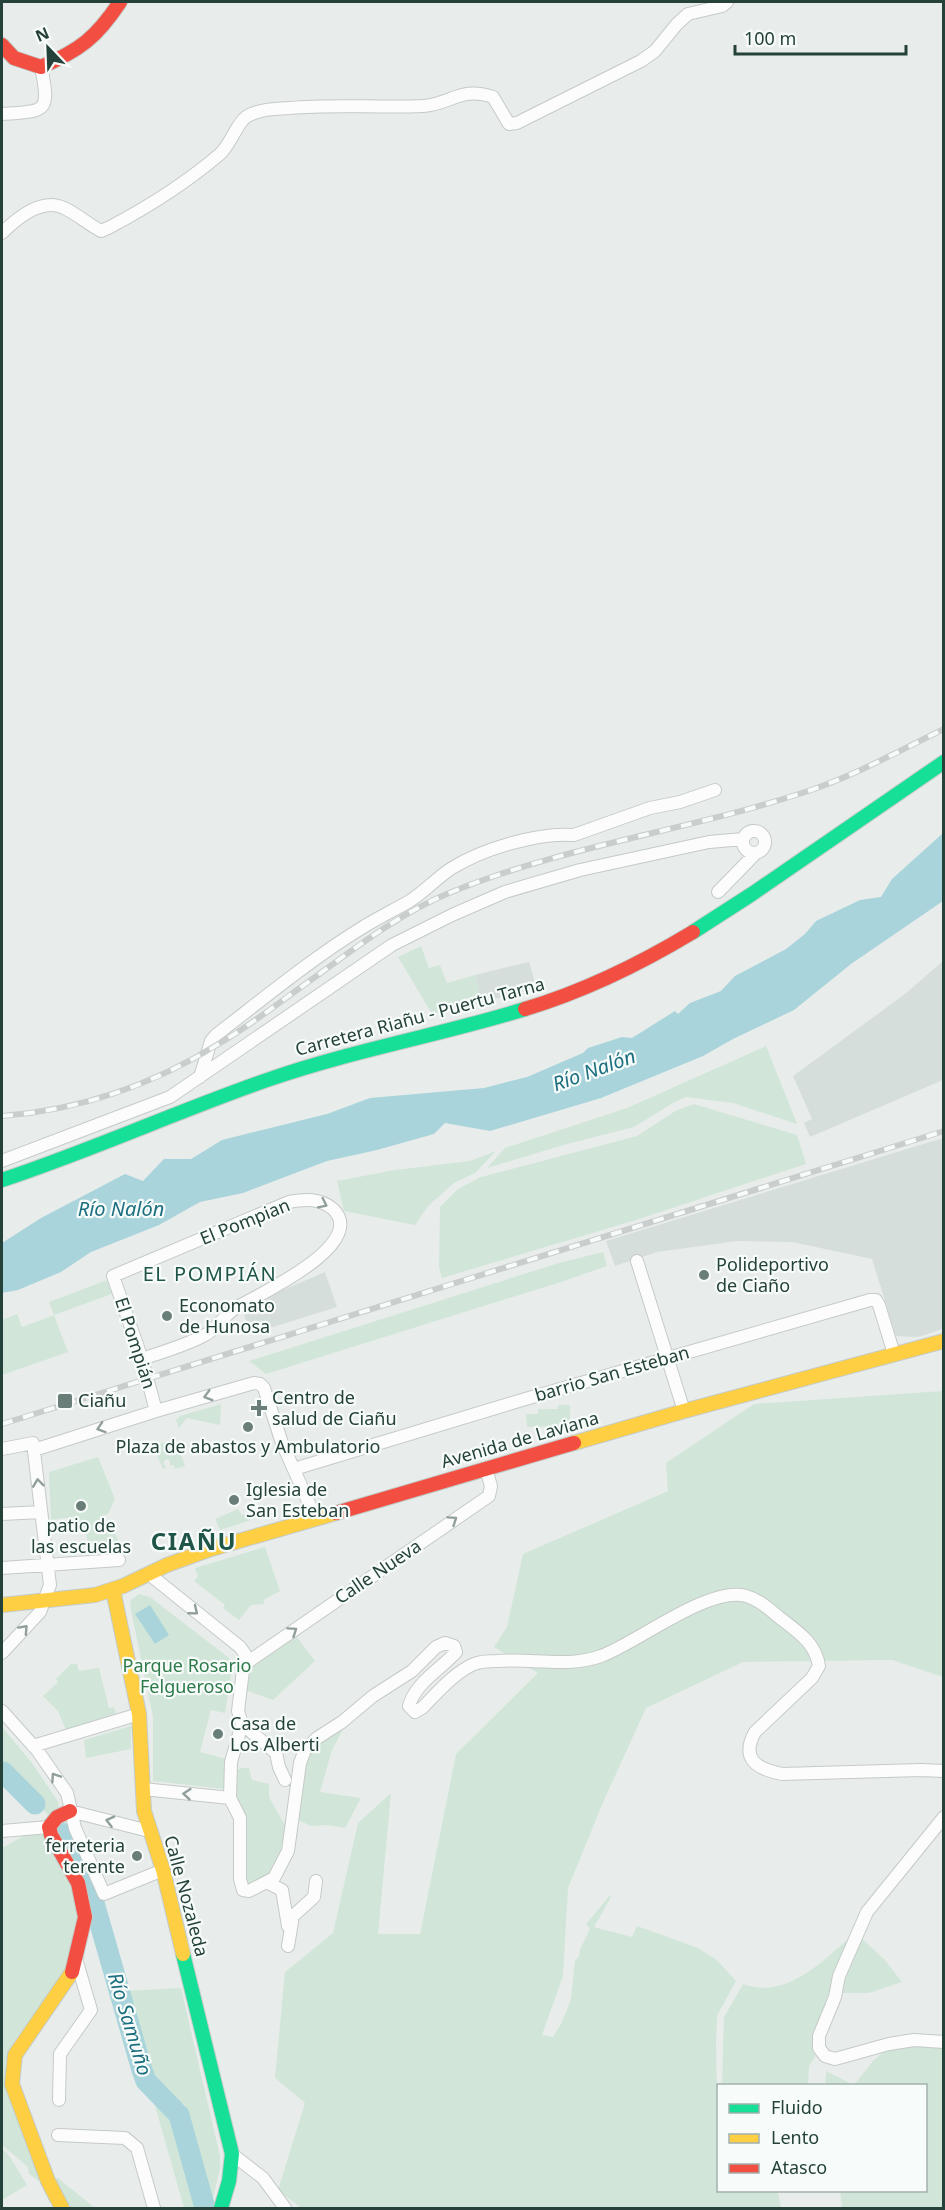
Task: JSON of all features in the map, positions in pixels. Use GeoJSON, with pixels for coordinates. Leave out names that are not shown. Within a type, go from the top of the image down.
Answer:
{"type":"FeatureCollection","features":[{"type":"Feature","properties":{"kind":"street"},"geometry":{"type":"LineString","coordinates":[[2,45],[14,58],[41,67],[83,48],[102,29],[120,2]]}},
{"type":"Feature","properties":{"kind":"street"},"geometry":{"type":"LineString","coordinates":[[2,233],[17,218],[37,208],[53,205],[63,207],[101,231],[110,227],[161,197],[221,153],[233,137],[238,124],[246,117],[269,110],[318,106],[425,106],[460,94],[479,92],[493,97],[509,124],[517,123],[641,61],[655,51],[676,24],[688,14],[722,6],[727,2]]}},
{"type":"Feature","properties":{"kind":"street"},"geometry":{"type":"LineString","coordinates":[[2,114],[32,112],[45,105],[47,98],[41,67]]}},
{"type":"Feature","properties":{"kind":"street","name":"Carretera Riañu - Puertu Tarna"},"geometry":{"type":"LineString","coordinates":[[2,1180],[240,1088],[310,1066],[485,1021],[556,999],[608,978],[676,944],[726,912],[944,762]]}},
{"type":"Feature","properties":{"kind":"street"},"geometry":{"type":"LineString","coordinates":[[200,1077],[216,1035],[332,947],[414,898],[453,867],[499,847],[562,834],[574,835],[650,808],[680,802],[715,790]]}},
{"type":"Feature","properties":{"kind":"street"},"geometry":{"type":"LineString","coordinates":[[718,892],[766,846],[765,837],[758,831],[749,832],[743,843],[744,866]]}},
{"type":"Feature","properties":{"kind":"street"},"geometry":{"type":"LineString","coordinates":[[2,1161],[170,1098],[392,945],[505,892],[580,870],[710,842],[743,843]]}},
{"type":"Feature","properties":{"kind":"street"},"geometry":{"type":"LineString","coordinates":[[743,843],[751,854],[756,854]]}},
{"type":"Feature","properties":{"kind":"street","name":"El Pompian"},"geometry":{"type":"LineString","coordinates":[[113,1276],[289,1202],[312,1199],[332,1208],[338,1215],[340,1226],[338,1236],[329,1247],[287,1281],[233,1310],[205,1336],[142,1359]]}},
{"type":"Feature","properties":{"kind":"street"},"geometry":{"type":"LineString","coordinates":[[637,1261],[684,1411]]}},
{"type":"Feature","properties":{"kind":"street","name":"El Pompián"},"geometry":{"type":"LineString","coordinates":[[113,1276],[142,1359],[156,1410]]}},
{"type":"Feature","properties":{"kind":"street","name":"barrio San Esteban"},"geometry":{"type":"LineString","coordinates":[[294,1469],[522,1400],[870,1300],[876,1300],[879,1305],[894,1354]]}},
{"type":"Feature","properties":{"kind":"street","name":"Avenida de Laviana"},"geometry":{"type":"LineString","coordinates":[[2,1605],[95,1595],[113,1590],[190,1556],[684,1411],[944,1341]]}},
{"type":"Feature","properties":{"kind":"street"},"geometry":{"type":"LineString","coordinates":[[2,1449],[34,1446],[254,1383],[260,1384],[264,1388],[282,1443],[316,1519]]}},
{"type":"Feature","properties":{"kind":"street"},"geometry":{"type":"LineString","coordinates":[[2,1653],[40,1612],[50,1585],[34,1446]]}},
{"type":"Feature","properties":{"kind":"street","name":"Calle Nueva"},"geometry":{"type":"LineString","coordinates":[[244,1664],[489,1496],[491,1486],[486,1469]]}},
{"type":"Feature","properties":{"kind":"street"},"geometry":{"type":"LineString","coordinates":[[2,1514],[41,1512]]}},
{"type":"Feature","properties":{"kind":"street"},"geometry":{"type":"LineString","coordinates":[[2,1568],[119,1560]]}},
{"type":"Feature","properties":{"kind":"street"},"geometry":{"type":"LineString","coordinates":[[149,1574],[240,1647],[244,1654],[238,1700],[238,1711],[242,1724],[276,1753],[285,1780]]}},
{"type":"Feature","properties":{"kind":"street","name":"Calle Nozaleda"},"geometry":{"type":"LineString","coordinates":[[113,1590],[139,1714],[144,1811],[163,1870],[232,2154],[229,2181],[221,2208]]}},
{"type":"Feature","properties":{"kind":"street"},"geometry":{"type":"LineString","coordinates":[[242,1724],[231,1762],[230,1798],[240,1818],[240,1880],[243,1890],[249,1892],[274,1878],[288,1851],[300,1763],[305,1750],[317,1738],[342,1722],[373,1696],[412,1671],[436,1647],[444,1643],[454,1646],[456,1652],[423,1684],[410,1701],[409,1706],[415,1712],[462,1671],[476,1664],[512,1660],[579,1662],[601,1656],[649,1629],[704,1603],[721,1597],[737,1595],[748,1597],[762,1604],[797,1631],[817,1654],[819,1666],[812,1678],[755,1732],[749,1744],[749,1756],[757,1766],[782,1774],[943,1771]]}},
{"type":"Feature","properties":{"kind":"street"},"geometry":{"type":"LineString","coordinates":[[2,1711],[33,1746],[67,1793],[75,1828],[104,1894],[163,1870]]}},
{"type":"Feature","properties":{"kind":"street"},"geometry":{"type":"LineString","coordinates":[[33,1746],[139,1714]]}},
{"type":"Feature","properties":{"kind":"street"},"geometry":{"type":"LineString","coordinates":[[143,1790],[230,1798]]}},
{"type":"Feature","properties":{"kind":"street"},"geometry":{"type":"LineString","coordinates":[[2,1831],[49,1827],[57,1817],[70,1811],[149,1831]]}},
{"type":"Feature","properties":{"kind":"street"},"geometry":{"type":"LineString","coordinates":[[944,1817],[867,1911],[839,1976],[835,1997],[819,2036],[819,2048],[825,2056],[836,2059],[889,2044],[914,2040],[944,2042]]}},
{"type":"Feature","properties":{"kind":"street"},"geometry":{"type":"LineString","coordinates":[[49,1827],[51,1835],[78,1883],[86,1917],[72,1972],[15,2055],[12,2084],[48,2181],[62,2208]]}},
{"type":"Feature","properties":{"kind":"street"},"geometry":{"type":"LineString","coordinates":[[268,1883],[282,1890],[287,1915],[288,1946],[293,1916],[314,1897],[316,1881]]}},
{"type":"Feature","properties":{"kind":"street"},"geometry":{"type":"LineString","coordinates":[[59,2100],[60,2054],[91,2010],[76,1958]]}},
{"type":"Feature","properties":{"kind":"street"},"geometry":{"type":"LineString","coordinates":[[58,2135],[125,2138],[137,2148],[154,2208]]}},
{"type":"Feature","properties":{"kind":"street"},"geometry":{"type":"LineString","coordinates":[[232,2154],[263,2178],[285,2208]]}},
{"type":"Feature","properties":{"kind":"shaded area"},"geometry":{"type":"Polygon","coordinates":[[[943,961],[943,1080],[810,1137],[804,1123],[812,1119],[793,1076],[905,994],[943,961]]]}},
{"type":"Feature","properties":{"kind":"shaded area"},"geometry":{"type":"Polygon","coordinates":[[[529,962],[537,989],[482,1002],[475,975],[529,962]]]}},
{"type":"Feature","properties":{"kind":"shaded area"},"geometry":{"type":"Polygon","coordinates":[[[943,1138],[943,1329],[921,1336],[896,1336],[872,1259],[792,1242],[737,1241],[657,1252],[615,1266],[606,1241],[943,1138]]]}},
{"type":"Feature","properties":{"kind":"shaded area"},"geometry":{"type":"Polygon","coordinates":[[[325,1272],[337,1307],[251,1334],[244,1315],[276,1293],[325,1272]]]}},
{"type":"Feature","properties":{"kind":"green space"},"geometry":{"type":"Polygon","coordinates":[[[421,946],[429,968],[440,965],[447,983],[475,975],[482,1002],[432,1014],[398,957],[421,946]]]}},
{"type":"Feature","properties":{"kind":"green space"},"geometry":{"type":"Polygon","coordinates":[[[766,1046],[797,1124],[733,1103],[686,1097],[634,1127],[487,1168],[505,1148],[627,1108],[766,1046]]]}},
{"type":"Feature","properties":{"kind":"green space"},"geometry":{"type":"Polygon","coordinates":[[[694,1104],[797,1135],[806,1164],[636,1220],[442,1278],[439,1267],[440,1207],[458,1189],[481,1177],[637,1136],[677,1110],[694,1104]]]}},
{"type":"Feature","properties":{"kind":"green space"},"geometry":{"type":"Polygon","coordinates":[[[496,1151],[475,1173],[454,1183],[428,1206],[415,1225],[344,1211],[337,1181],[395,1170],[470,1161],[496,1151]]]}},
{"type":"Feature","properties":{"kind":"green space"},"geometry":{"type":"Polygon","coordinates":[[[603,1252],[607,1266],[266,1374],[249,1361],[559,1263],[603,1252]]]}},
{"type":"Feature","properties":{"kind":"green space"},"geometry":{"type":"Polygon","coordinates":[[[107,1280],[112,1294],[54,1315],[49,1302],[107,1280]]]}},
{"type":"Feature","properties":{"kind":"green space"},"geometry":{"type":"Polygon","coordinates":[[[17,1314],[22,1327],[54,1315],[68,1352],[2,1375],[2,1320],[17,1314]]]}},
{"type":"Feature","properties":{"kind":"green space"},"geometry":{"type":"Polygon","coordinates":[[[943,1391],[943,1677],[892,1660],[743,1662],[646,1708],[604,1800],[568,1888],[563,1976],[542,2035],[553,2037],[562,2022],[571,1999],[575,1960],[579,1957],[580,1949],[590,1929],[586,1924],[611,1894],[594,1927],[632,1937],[637,1926],[698,1948],[717,1960],[736,1981],[717,2016],[717,2192],[778,2192],[781,2208],[301,2208],[278,2190],[305,2103],[275,2078],[285,1972],[333,1933],[358,1823],[391,1793],[378,1934],[420,1934],[456,1754],[538,1673],[494,1647],[507,1627],[523,1554],[668,1491],[666,1463],[754,1404],[943,1391]]]}},
{"type":"Feature","properties":{"kind":"green space"},"geometry":{"type":"Polygon","coordinates":[[[221,1404],[220,1425],[187,1418],[179,1428],[176,1420],[180,1416],[221,1404]]]}},
{"type":"Feature","properties":{"kind":"green space"},"geometry":{"type":"Polygon","coordinates":[[[558,1405],[570,1405],[570,1426],[527,1427],[526,1414],[538,1414],[538,1409],[558,1409],[558,1405]]]}},
{"type":"Feature","properties":{"kind":"green space"},"geometry":{"type":"Polygon","coordinates":[[[175,1439],[185,1466],[175,1469],[174,1465],[170,1466],[170,1461],[167,1459],[163,1462],[166,1468],[163,1469],[153,1446],[175,1439]]]}},
{"type":"Feature","properties":{"kind":"green space","name":"patio de las escuelas"},"geometry":{"type":"Polygon","coordinates":[[[98,1457],[115,1499],[108,1514],[102,1516],[108,1531],[114,1530],[122,1550],[93,1557],[83,1525],[75,1527],[73,1517],[51,1520],[49,1472],[98,1457]]]}},
{"type":"Feature","properties":{"kind":"green space"},"geometry":{"type":"Polygon","coordinates":[[[264,1504],[270,1514],[220,1530],[215,1519],[238,1509],[242,1515],[264,1504]]]}},
{"type":"Feature","properties":{"kind":"green space"},"geometry":{"type":"Polygon","coordinates":[[[265,1547],[280,1591],[263,1600],[265,1604],[251,1605],[239,1620],[223,1608],[225,1605],[194,1581],[198,1576],[195,1568],[265,1547]]]}},
{"type":"Feature","properties":{"kind":"green space","name":"Parque Rosario Felgueroso"},"geometry":{"type":"Polygon","coordinates":[[[139,1594],[150,1597],[233,1661],[225,1713],[211,1710],[200,1752],[226,1759],[224,1789],[153,1781],[153,1717],[130,1605],[131,1600],[139,1594]]]}},
{"type":"Feature","properties":{"kind":"green space"},"geometry":{"type":"Polygon","coordinates":[[[296,1636],[315,1661],[273,1700],[245,1690],[252,1665],[296,1636]]]}},
{"type":"Feature","properties":{"kind":"green space"},"geometry":{"type":"Polygon","coordinates":[[[71,1664],[77,1664],[79,1671],[99,1668],[109,1708],[114,1707],[116,1714],[66,1730],[58,1711],[43,1696],[58,1682],[56,1679],[71,1664]]]}},
{"type":"Feature","properties":{"kind":"green space"},"geometry":{"type":"Polygon","coordinates":[[[131,1726],[131,1749],[86,1758],[84,1740],[131,1726]]]}},
{"type":"Feature","properties":{"kind":"green space"},"geometry":{"type":"Polygon","coordinates":[[[345,1726],[332,1750],[320,1792],[361,1798],[345,1828],[328,1825],[311,1826],[296,1819],[303,1765],[309,1751],[345,1726]]]}},
{"type":"Feature","properties":{"kind":"green space"},"geometry":{"type":"Polygon","coordinates":[[[2,1727],[32,1763],[59,1803],[58,1810],[48,1815],[2,1765],[2,1727]]]}},
{"type":"Feature","properties":{"kind":"green space"},"geometry":{"type":"Polygon","coordinates":[[[249,1768],[252,1780],[269,1784],[269,1797],[286,1827],[279,1858],[271,1873],[250,1886],[245,1881],[236,1804],[235,1771],[249,1768]]]}},
{"type":"Feature","properties":{"kind":"green space"},"geometry":{"type":"Polygon","coordinates":[[[43,1833],[72,1884],[79,1912],[65,1974],[15,2040],[5,2064],[16,2111],[43,2179],[39,2181],[29,2174],[28,2167],[2,2145],[2,1848],[25,1835],[43,1833]]]}},
{"type":"Feature","properties":{"kind":"green space"},"geometry":{"type":"Polygon","coordinates":[[[861,1938],[884,1959],[902,1982],[869,1993],[840,1993],[861,1938]]]}},
{"type":"Feature","properties":{"kind":"green space"},"geometry":{"type":"Polygon","coordinates":[[[847,1940],[812,2044],[815,2057],[809,2066],[808,2084],[722,2084],[724,2017],[743,1984],[773,1987],[787,1983],[825,1960],[847,1940]]]}},
{"type":"Feature","properties":{"kind":"green space"},"geometry":{"type":"Polygon","coordinates":[[[181,1988],[220,2156],[220,2169],[211,2207],[185,2105],[156,2087],[147,2075],[124,1991],[181,1988]]]}},
{"type":"Feature","properties":{"kind":"green space"},"geometry":{"type":"Polygon","coordinates":[[[918,2044],[943,2045],[943,2208],[842,2208],[840,2192],[927,2192],[927,2084],[855,2084],[873,2061],[889,2047],[918,2044]]]}},
{"type":"Feature","properties":{"kind":"green space"},"geometry":{"type":"Polygon","coordinates":[[[826,2071],[852,2084],[825,2084],[826,2071]]]}},
{"type":"Feature","properties":{"kind":"green space"},"geometry":{"type":"Polygon","coordinates":[[[152,2095],[177,2111],[205,2208],[184,2208],[152,2095]]]}},
{"type":"Feature","properties":{"kind":"green space"},"geometry":{"type":"Polygon","coordinates":[[[3,2149],[27,2185],[2,2200],[3,2149]]]}},
{"type":"Feature","properties":{"kind":"green space"},"geometry":{"type":"Polygon","coordinates":[[[58,2178],[95,2208],[68,2208],[54,2180],[58,2178]]]}},
{"type":"Feature","properties":{"kind":"water","name":"Río Nalón"},"geometry":{"type":"Polygon","coordinates":[[[942,834],[943,901],[851,964],[794,1010],[703,1056],[601,1098],[490,1131],[445,1123],[434,1134],[327,1161],[243,1193],[200,1202],[159,1225],[91,1252],[61,1272],[18,1290],[2,1293],[2,1243],[41,1218],[125,1174],[143,1181],[164,1159],[191,1159],[222,1140],[327,1114],[370,1098],[484,1088],[527,1077],[583,1053],[588,1048],[622,1037],[632,1038],[675,1011],[678,1014],[690,1003],[721,991],[735,976],[786,949],[805,934],[816,921],[860,900],[881,897],[892,879],[942,834]]]}},
{"type":"Feature","properties":{"kind":"water"},"geometry":{"type":"Polygon","coordinates":[[[150,1605],[169,1635],[155,1644],[135,1614],[150,1605]]]}},
{"type":"Feature","properties":{"kind":"waterway","name":"Río Samuño"},"geometry":{"type":"LineString","coordinates":[[3,1772],[35,1804]]}},
{"type":"Feature","properties":{"kind":"waterway","name":"Río Samuño"},"geometry":{"type":"LineString","coordinates":[[62,1833],[90,1889],[146,2081],[179,2115],[205,2208]]}},
{"type":"Feature","properties":{"kind":"railway"},"geometry":{"type":"LineString","coordinates":[[2,1116],[60,1108],[88,1101],[115,1093],[169,1071],[245,1027],[397,920],[449,893],[536,863],[714,818],[821,787],[944,729]]}},
{"type":"Feature","properties":{"kind":"railway"},"geometry":{"type":"LineString","coordinates":[[2,1424],[944,1131]]}},
{"type":"Feature","properties":{"kind":"traffic: fast"},"geometry":{"type":"LineString","coordinates":[[693,932],[944,762]]}},
{"type":"Feature","properties":{"kind":"traffic: fast"},"geometry":{"type":"LineString","coordinates":[[2,1180],[270,1079],[333,1059],[525,1009]]}},
{"type":"Feature","properties":{"kind":"traffic: fast"},"geometry":{"type":"LineString","coordinates":[[183,1954],[232,2154],[229,2181],[221,2208]]}},
{"type":"Feature","properties":{"kind":"traffic: slow"},"geometry":{"type":"LineString","coordinates":[[574,1443],[944,1341]]}},
{"type":"Feature","properties":{"kind":"traffic: slow"},"geometry":{"type":"LineString","coordinates":[[2,1605],[95,1595],[123,1586],[167,1565],[211,1549],[336,1513]]}},
{"type":"Feature","properties":{"kind":"traffic: slow"},"geometry":{"type":"LineString","coordinates":[[113,1590],[139,1714],[144,1811],[163,1870],[183,1954]]}},
{"type":"Feature","properties":{"kind":"traffic: slow"},"geometry":{"type":"LineString","coordinates":[[62,2208],[48,2181],[12,2084],[15,2055],[72,1972]]}},
{"type":"Feature","properties":{"kind":"traffic: jam"},"geometry":{"type":"LineString","coordinates":[[2,45],[14,58],[41,67],[86,42],[103,25],[120,2]]}},
{"type":"Feature","properties":{"kind":"traffic: jam"},"geometry":{"type":"LineString","coordinates":[[525,1009],[612,976],[693,932]]}},
{"type":"Feature","properties":{"kind":"traffic: jam"},"geometry":{"type":"LineString","coordinates":[[336,1513],[574,1443]]}},
{"type":"Feature","properties":{"kind":"traffic: jam"},"geometry":{"type":"LineString","coordinates":[[70,1811],[57,1817],[49,1827],[51,1835],[78,1883],[85,1917],[72,1972]]}},
{"type":"Feature","properties":{"kind":"place","name":"Polideportivo de Ciaño"},"geometry":{"type":"Point","coordinates":[704,1275]}},
{"type":"Feature","properties":{"kind":"place","name":"Economato de Hunosa"},"geometry":{"type":"Point","coordinates":[167,1316]}},
{"type":"Feature","properties":{"kind":"place","name":"Ciañu"},"geometry":{"type":"Point","coordinates":[65,1401]}},
{"type":"Feature","properties":{"kind":"place","name":"Centro de salud de Ciañu"},"geometry":{"type":"Point","coordinates":[259,1408]}},
{"type":"Feature","properties":{"kind":"place","name":"Plaza de abastos y Ambulatorio"},"geometry":{"type":"Point","coordinates":[248,1427]}},
{"type":"Feature","properties":{"kind":"place","name":"Iglesia de San Esteban"},"geometry":{"type":"Point","coordinates":[234,1500]}},
{"type":"Feature","properties":{"kind":"place","name":"patio de las escuelas"},"geometry":{"type":"Point","coordinates":[81,1506]}},
{"type":"Feature","properties":{"kind":"place","name":"Casa de Los Alberti"},"geometry":{"type":"Point","coordinates":[218,1734]}},
{"type":"Feature","properties":{"kind":"place","name":"ferreteria terente"},"geometry":{"type":"Point","coordinates":[137,1856]}},
{"type":"Feature","properties":{"kind":"district","name":"EL POMPIÁN"},"geometry":{"type":"Point","coordinates":[210,1274]}},
{"type":"Feature","properties":{"kind":"district","name":"CIAÑU"},"geometry":{"type":"Point","coordinates":[194,1542]}}]}
